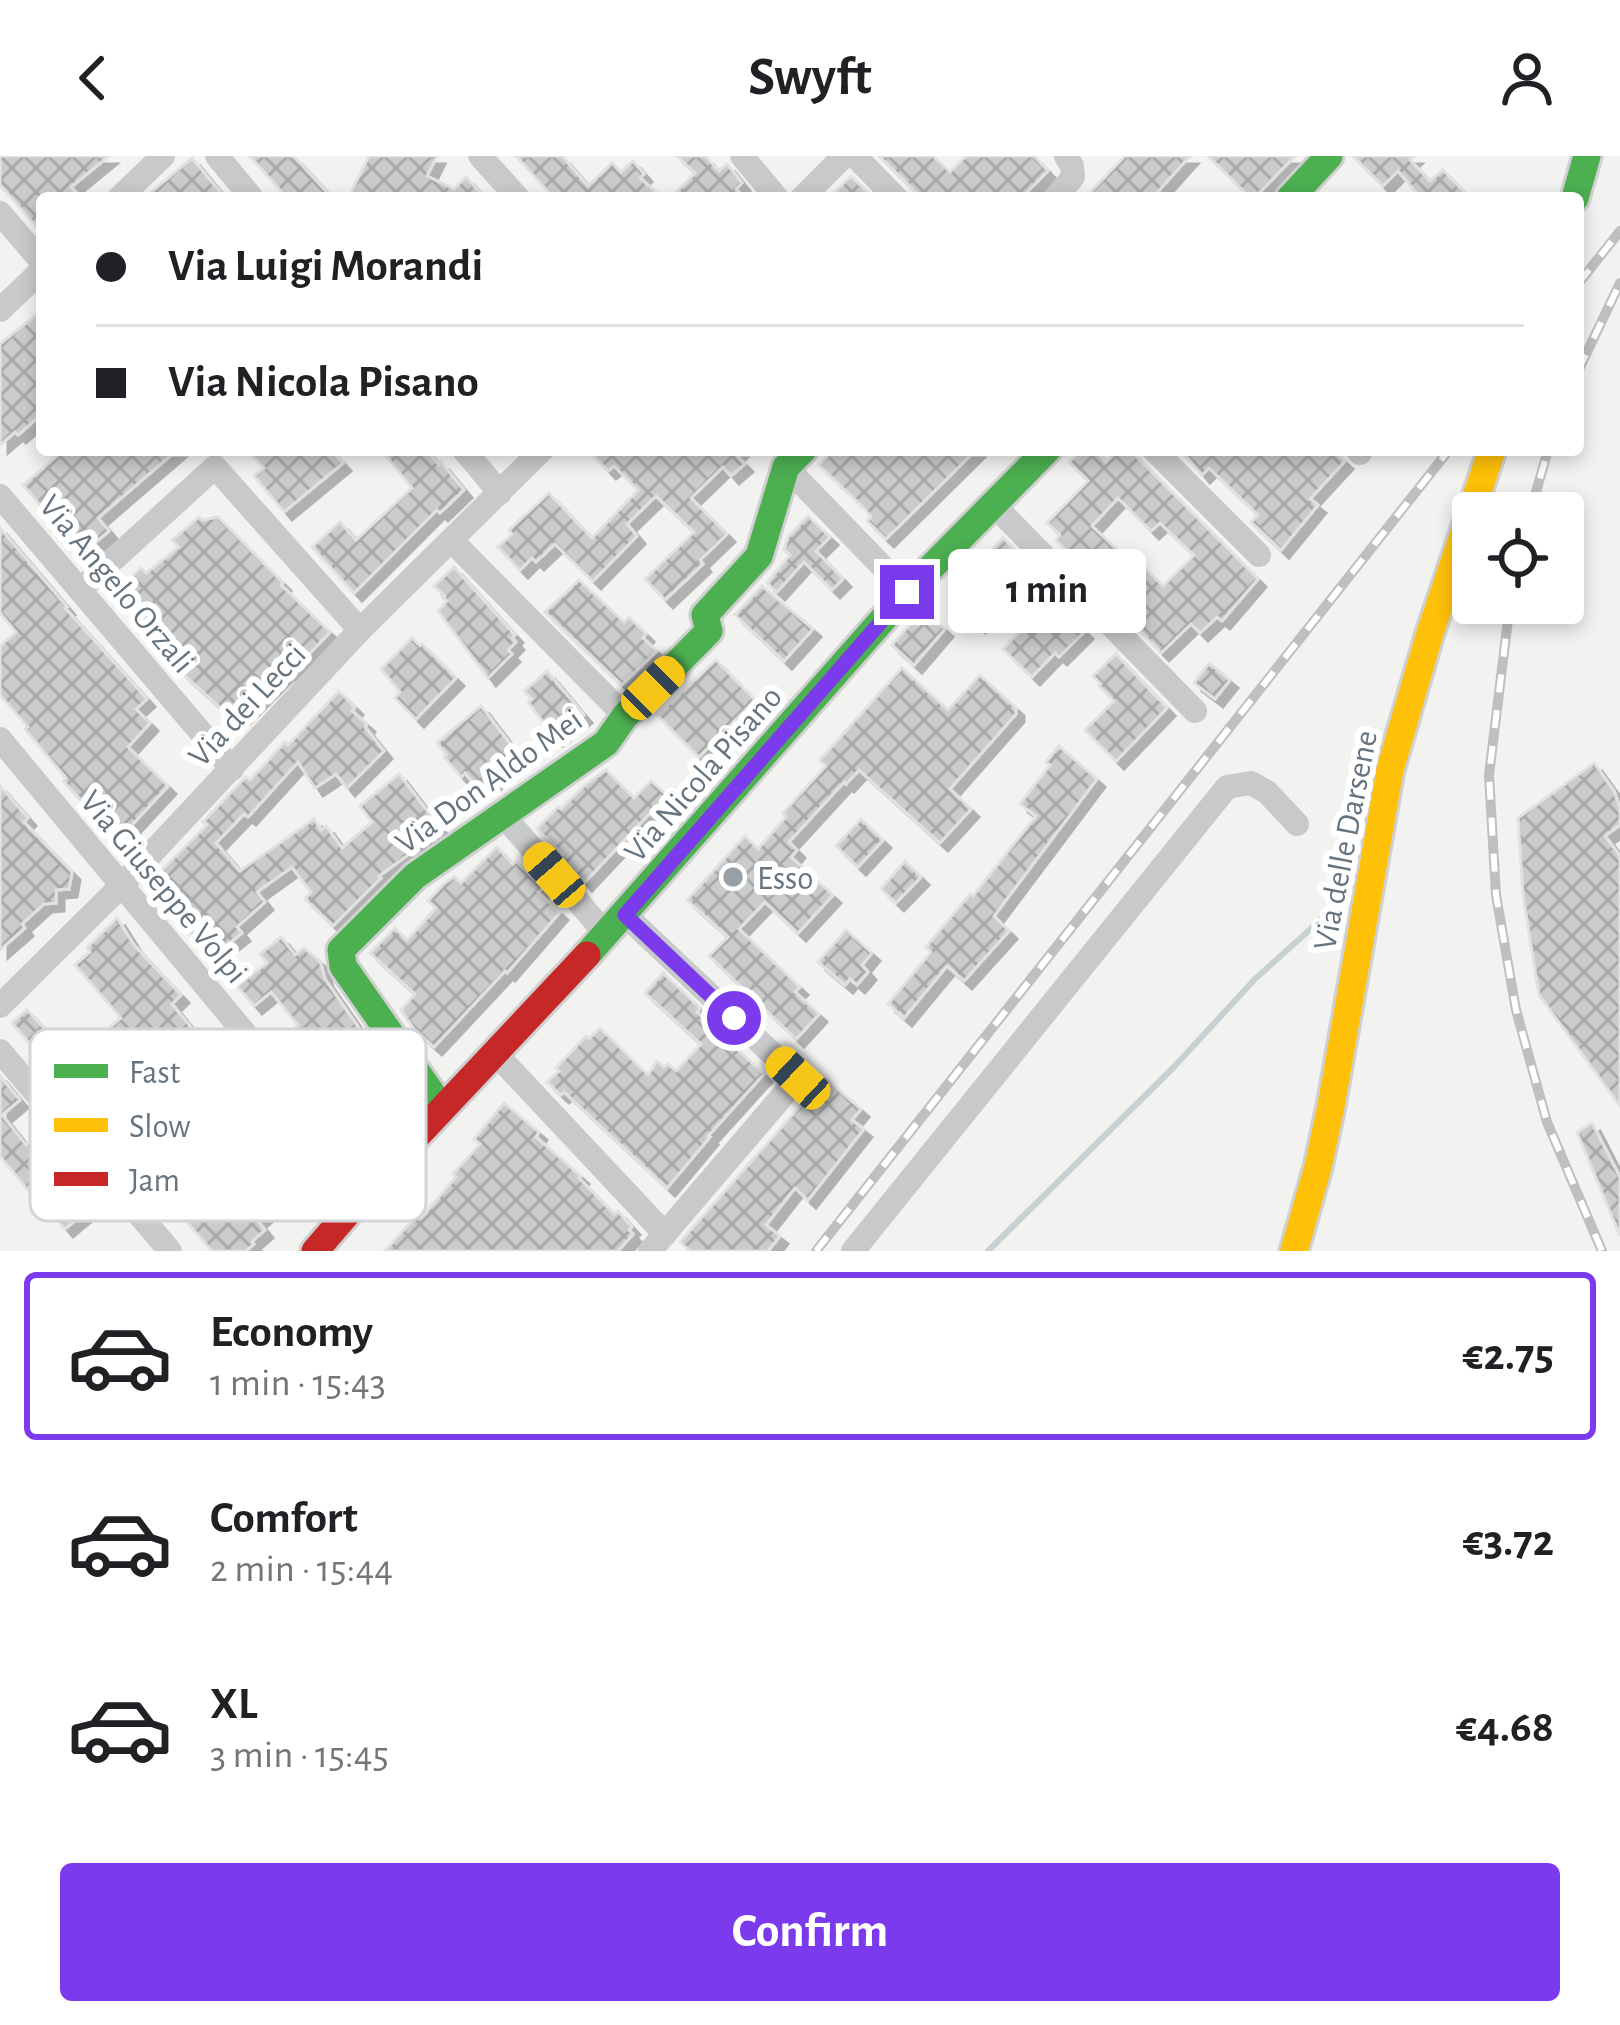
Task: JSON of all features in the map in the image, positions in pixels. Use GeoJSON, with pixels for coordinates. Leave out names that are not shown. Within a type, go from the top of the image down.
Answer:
{"type":"FeatureCollection","features":[{"type":"Feature","properties":{"kind":"street"},"geometry":{"type":"LineString","coordinates":[[125,192],[163,156]]}},
{"type":"Feature","properties":{"kind":"street"},"geometry":{"type":"LineString","coordinates":[[217,156],[248,192]]}},
{"type":"Feature","properties":{"kind":"street"},"geometry":{"type":"LineString","coordinates":[[480,156],[513,192]]}},
{"type":"Feature","properties":{"kind":"street"},"geometry":{"type":"LineString","coordinates":[[742,156],[772,192]]}},
{"type":"Feature","properties":{"kind":"street"},"geometry":{"type":"LineString","coordinates":[[808,192],[844,156]]}},
{"type":"Feature","properties":{"kind":"street"},"geometry":{"type":"LineString","coordinates":[[855,156],[890,192]]}},
{"type":"Feature","properties":{"kind":"street"},"geometry":{"type":"LineString","coordinates":[[1061,192],[1072,180],[1066,156]]}},
{"type":"Feature","properties":{"kind":"street"},"geometry":{"type":"LineString","coordinates":[[1295,192],[1329,156]]}},
{"type":"Feature","properties":{"kind":"street"},"geometry":{"type":"LineString","coordinates":[[1577,192],[1587,156]]}},
{"type":"Feature","properties":{"kind":"street"},"geometry":{"type":"LineString","coordinates":[[0,213],[36,258]]}},
{"type":"Feature","properties":{"kind":"street"},"geometry":{"type":"LineString","coordinates":[[0,310],[36,272]]}},
{"type":"Feature","properties":{"kind":"street"},"geometry":{"type":"LineString","coordinates":[[469,456],[500,493]]}},
{"type":"Feature","properties":{"kind":"street","name":"Via dei Lecci"},"geometry":{"type":"LineString","coordinates":[[0,1006],[122,885],[360,630],[536,456]]}},
{"type":"Feature","properties":{"kind":"street","name":"Via Nicola Pisano"},"geometry":{"type":"LineString","coordinates":[[426,1126],[615,925],[907,592],[1041,456]]}},
{"type":"Feature","properties":{"kind":"street"},"geometry":{"type":"LineString","coordinates":[[1160,456],[1258,555]]}},
{"type":"Feature","properties":{"kind":"street","name":"Via delle Darsene"},"geometry":{"type":"LineString","coordinates":[[1294,1251],[1318,1167],[1401,727],[1490,456]]}},
{"type":"Feature","properties":{"kind":"street"},"geometry":{"type":"LineString","coordinates":[[794,458],[907,592]]}},
{"type":"Feature","properties":{"kind":"street","name":"Via Don Aldo Mei"},"geometry":{"type":"LineString","coordinates":[[387,1029],[343,966],[340,950],[415,876],[606,743],[625,716],[709,631],[705,615],[759,556],[794,458]]}},
{"type":"Feature","properties":{"kind":"street"},"geometry":{"type":"LineString","coordinates":[[80,590],[215,467],[360,630]]}},
{"type":"Feature","properties":{"kind":"street","name":"Via Angelo Orzali"},"geometry":{"type":"LineString","coordinates":[[0,496],[232,769]]}},
{"type":"Feature","properties":{"kind":"street"},"geometry":{"type":"LineString","coordinates":[[993,504],[1195,711]]}},
{"type":"Feature","properties":{"kind":"street"},"geometry":{"type":"LineString","coordinates":[[452,541],[625,716]]}},
{"type":"Feature","properties":{"kind":"street","name":"Via Giuseppe Volpi"},"geometry":{"type":"LineString","coordinates":[[0,739],[242,1029]]}},
{"type":"Feature","properties":{"kind":"street"},"geometry":{"type":"LineString","coordinates":[[853,1251],[1227,788],[1251,783],[1267,792],[1297,824]]}},
{"type":"Feature","properties":{"kind":"street"},"geometry":{"type":"LineString","coordinates":[[495,1053],[657,1242],[798,1078],[615,925],[503,815]]}},
{"type":"Feature","properties":{"kind":"street"},"geometry":{"type":"LineString","coordinates":[[0,1051],[30,1086]]}},
{"type":"Feature","properties":{"kind":"street","name":"Via Don Aldo Mei"},"geometry":{"type":"LineString","coordinates":[[426,1085],[442,1108]]}},
{"type":"Feature","properties":{"kind":"street"},"geometry":{"type":"LineString","coordinates":[[144,1221],[170,1251]]}},
{"type":"Feature","properties":{"kind":"street","name":"Via Nicola Pisano"},"geometry":{"type":"LineString","coordinates":[[315,1251],[341,1221]]}},
{"type":"Feature","properties":{"kind":"building"},"geometry":{"type":"Polygon","coordinates":[[[0,156],[109,156],[71,187],[76,192],[36,192],[36,226],[0,185],[0,156]]]}},
{"type":"Feature","properties":{"kind":"building"},"geometry":{"type":"Polygon","coordinates":[[[250,156],[294,156],[327,192],[282,192],[250,156]]]}},
{"type":"Feature","properties":{"kind":"building"},"geometry":{"type":"Polygon","coordinates":[[[369,156],[437,156],[427,176],[454,189],[466,177],[480,192],[351,192],[369,156]]]}},
{"type":"Feature","properties":{"kind":"building"},"geometry":{"type":"Polygon","coordinates":[[[516,156],[562,156],[588,186],[612,163],[621,172],[633,161],[644,174],[640,178],[656,192],[549,192],[516,156]]]}},
{"type":"Feature","properties":{"kind":"building"},"geometry":{"type":"Polygon","coordinates":[[[677,156],[705,156],[719,171],[727,164],[742,183],[736,189],[739,192],[676,192],[695,173],[677,156]]]}},
{"type":"Feature","properties":{"kind":"building"},"geometry":{"type":"Polygon","coordinates":[[[879,156],[933,156],[950,172],[966,156],[1034,156],[1048,171],[1027,192],[916,192],[879,156]]]}},
{"type":"Feature","properties":{"kind":"building"},"geometry":{"type":"Polygon","coordinates":[[[1125,156],[1190,156],[1157,192],[1091,192],[1125,156]]]}},
{"type":"Feature","properties":{"kind":"building"},"geometry":{"type":"Polygon","coordinates":[[[1208,156],[1295,156],[1260,192],[1245,192],[1208,156]]]}},
{"type":"Feature","properties":{"kind":"building"},"geometry":{"type":"Polygon","coordinates":[[[1353,156],[1414,156],[1410,160],[1430,181],[1443,170],[1464,192],[1416,192],[1398,171],[1383,186],[1353,156]]]}},
{"type":"Feature","properties":{"kind":"building"},"geometry":{"type":"Polygon","coordinates":[[[192,158],[220,192],[151,192],[192,158]]]}},
{"type":"Feature","properties":{"kind":"building"},"geometry":{"type":"Polygon","coordinates":[[[851,176],[867,192],[835,192],[851,176]]]}},
{"type":"Feature","properties":{"kind":"building"},"geometry":{"type":"Polygon","coordinates":[[[36,315],[36,419],[0,445],[0,344],[36,315]]]}},
{"type":"Feature","properties":{"kind":"building"},"geometry":{"type":"Polygon","coordinates":[[[57,456],[170,456],[98,518],[109,531],[82,554],[23,485],[57,456]]]}},
{"type":"Feature","properties":{"kind":"building"},"geometry":{"type":"Polygon","coordinates":[[[253,456],[337,456],[343,463],[284,512],[254,476],[264,468],[253,456]]]}},
{"type":"Feature","properties":{"kind":"building"},"geometry":{"type":"Polygon","coordinates":[[[386,456],[431,456],[464,490],[440,513],[437,510],[354,593],[312,547],[340,522],[356,540],[412,488],[386,456]]]}},
{"type":"Feature","properties":{"kind":"building"},"geometry":{"type":"Polygon","coordinates":[[[594,456],[737,456],[745,464],[731,476],[723,467],[691,498],[727,534],[665,600],[645,579],[694,532],[656,496],[627,524],[637,536],[593,581],[555,544],[520,570],[498,547],[512,534],[509,530],[549,493],[592,538],[638,490],[614,466],[608,471],[594,456]]]}},
{"type":"Feature","properties":{"kind":"building"},"geometry":{"type":"Polygon","coordinates":[[[827,456],[970,456],[886,539],[867,521],[871,517],[863,507],[819,465],[827,456]]]}},
{"type":"Feature","properties":{"kind":"building"},"geometry":{"type":"Polygon","coordinates":[[[1076,456],[1100,456],[1106,462],[1112,456],[1136,456],[1258,579],[1222,621],[1217,617],[1200,633],[1191,624],[1161,653],[1085,574],[1088,571],[1056,540],[1060,535],[1047,523],[1088,481],[1069,462],[1076,456]],[[1118,498],[1092,526],[1163,586],[1194,555],[1160,523],[1151,531],[1118,498]]]}},
{"type":"Feature","properties":{"kind":"building"},"geometry":{"type":"Polygon","coordinates":[[[1186,456],[1340,456],[1345,461],[1310,499],[1318,505],[1281,550],[1251,522],[1258,515],[1209,468],[1202,475],[1186,456]]]}},
{"type":"Feature","properties":{"kind":"building"},"geometry":{"type":"Polygon","coordinates":[[[808,516],[830,537],[816,551],[843,579],[832,590],[804,562],[777,592],[767,583],[790,555],[784,550],[788,537],[808,516]]]}},
{"type":"Feature","properties":{"kind":"building"},"geometry":{"type":"Polygon","coordinates":[[[199,517],[218,517],[330,632],[236,722],[182,673],[164,653],[169,649],[114,593],[141,568],[146,573],[179,547],[172,540],[199,517]]]}},
{"type":"Feature","properties":{"kind":"building"},"geometry":{"type":"Polygon","coordinates":[[[0,528],[147,699],[136,709],[150,723],[128,747],[168,786],[118,840],[63,781],[66,778],[0,695],[0,646],[16,632],[0,613],[0,528]]]}},
{"type":"Feature","properties":{"kind":"building"},"geometry":{"type":"Polygon","coordinates":[[[1003,538],[1044,579],[1041,582],[1052,593],[1049,596],[1085,631],[1032,677],[1003,649],[1027,624],[1001,599],[977,625],[955,605],[991,571],[981,561],[1003,538]]]}},
{"type":"Feature","properties":{"kind":"building"},"geometry":{"type":"Polygon","coordinates":[[[454,567],[515,635],[516,642],[508,650],[512,654],[488,678],[438,611],[447,601],[434,586],[454,567]]]}},
{"type":"Feature","properties":{"kind":"building"},"geometry":{"type":"Polygon","coordinates":[[[579,580],[624,622],[629,617],[657,651],[622,685],[545,612],[579,580]]]}},
{"type":"Feature","properties":{"kind":"building"},"geometry":{"type":"Polygon","coordinates":[[[762,586],[813,629],[784,661],[735,615],[762,586]]]}},
{"type":"Feature","properties":{"kind":"building"},"geometry":{"type":"Polygon","coordinates":[[[923,609],[945,629],[914,665],[892,645],[923,609]]]}},
{"type":"Feature","properties":{"kind":"building"},"geometry":{"type":"Polygon","coordinates":[[[412,638],[456,678],[416,719],[395,698],[400,692],[381,669],[412,638]]]}},
{"type":"Feature","properties":{"kind":"building"},"geometry":{"type":"Polygon","coordinates":[[[1116,654],[1167,708],[1116,761],[1085,730],[1114,701],[1093,676],[1116,654]]]}},
{"type":"Feature","properties":{"kind":"building"},"geometry":{"type":"Polygon","coordinates":[[[716,660],[755,700],[699,757],[657,715],[716,660]]]}},
{"type":"Feature","properties":{"kind":"building"},"geometry":{"type":"Polygon","coordinates":[[[1209,663],[1230,680],[1215,699],[1194,683],[1209,663]]]}},
{"type":"Feature","properties":{"kind":"building"},"geometry":{"type":"Polygon","coordinates":[[[902,668],[948,710],[980,675],[1016,708],[1016,714],[950,789],[971,809],[940,843],[859,770],[789,842],[797,850],[791,857],[833,895],[798,933],[765,902],[739,929],[800,987],[795,992],[819,1014],[796,1039],[709,956],[728,937],[687,900],[745,836],[758,849],[826,766],[820,760],[902,668]]]}},
{"type":"Feature","properties":{"kind":"building"},"geometry":{"type":"Polygon","coordinates":[[[547,671],[584,715],[555,738],[524,691],[547,671]]]}},
{"type":"Feature","properties":{"kind":"building"},"geometry":{"type":"Polygon","coordinates":[[[339,691],[384,751],[347,788],[336,774],[315,788],[298,762],[248,817],[244,814],[216,843],[240,871],[314,819],[321,830],[326,826],[342,848],[372,822],[360,806],[399,774],[442,830],[379,876],[333,926],[305,899],[311,892],[292,867],[257,892],[265,902],[237,927],[242,933],[211,958],[147,885],[207,825],[203,822],[240,783],[246,777],[250,780],[285,742],[288,745],[339,691]]]}},
{"type":"Feature","properties":{"kind":"building"},"geometry":{"type":"Polygon","coordinates":[[[481,706],[521,758],[479,790],[465,773],[461,777],[437,743],[481,706]]]}},
{"type":"Feature","properties":{"kind":"building"},"geometry":{"type":"Polygon","coordinates":[[[1059,746],[1097,779],[994,916],[1009,931],[964,981],[947,966],[904,1018],[888,1004],[931,952],[926,947],[1036,816],[1020,804],[1059,746]]]}},
{"type":"Feature","properties":{"kind":"building"},"geometry":{"type":"Polygon","coordinates":[[[1594,763],[1620,808],[1620,825],[1605,836],[1620,856],[1620,1106],[1539,995],[1523,895],[1518,818],[1594,763]]]}},
{"type":"Feature","properties":{"kind":"building"},"geometry":{"type":"Polygon","coordinates":[[[606,770],[634,798],[651,781],[667,795],[584,883],[537,829],[606,770]]]}},
{"type":"Feature","properties":{"kind":"building"},"geometry":{"type":"Polygon","coordinates":[[[0,786],[28,818],[24,822],[72,872],[69,889],[56,890],[56,903],[44,904],[0,950],[0,786]]]}},
{"type":"Feature","properties":{"kind":"building"},"geometry":{"type":"Polygon","coordinates":[[[861,819],[883,840],[858,867],[836,846],[861,819]]]}},
{"type":"Feature","properties":{"kind":"building"},"geometry":{"type":"Polygon","coordinates":[[[497,847],[543,888],[538,892],[560,912],[434,1047],[426,1040],[426,1029],[414,1029],[401,1010],[415,994],[370,953],[395,928],[407,940],[436,908],[428,901],[445,883],[454,877],[461,883],[497,847]]]}},
{"type":"Feature","properties":{"kind":"building"},"geometry":{"type":"Polygon","coordinates":[[[905,861],[921,877],[896,903],[881,889],[905,861]]]}},
{"type":"Feature","properties":{"kind":"building"},"geometry":{"type":"Polygon","coordinates":[[[117,918],[134,945],[181,995],[172,1004],[192,1029],[112,1029],[121,1018],[75,965],[90,952],[87,948],[117,918]]]}},
{"type":"Feature","properties":{"kind":"building"},"geometry":{"type":"Polygon","coordinates":[[[846,930],[872,953],[862,965],[868,972],[857,985],[850,979],[845,985],[818,962],[846,930]]]}},
{"type":"Feature","properties":{"kind":"building"},"geometry":{"type":"Polygon","coordinates":[[[281,937],[295,955],[304,948],[320,961],[325,979],[360,1029],[293,1029],[298,1025],[271,992],[254,1006],[237,986],[267,963],[260,954],[281,937]]]}},
{"type":"Feature","properties":{"kind":"building"},"geometry":{"type":"Polygon","coordinates":[[[663,973],[764,1074],[667,1188],[564,1092],[561,1095],[547,1082],[586,1036],[589,1039],[600,1028],[648,1075],[657,1061],[676,1071],[701,1044],[645,993],[663,973]]]}},
{"type":"Feature","properties":{"kind":"building"},"geometry":{"type":"Polygon","coordinates":[[[27,1010],[45,1029],[30,1029],[30,1044],[12,1023],[27,1010]]]}},
{"type":"Feature","properties":{"kind":"building"},"geometry":{"type":"Polygon","coordinates":[[[0,1076],[20,1100],[2,1115],[26,1145],[30,1142],[30,1187],[0,1156],[0,1076]]]}},
{"type":"Feature","properties":{"kind":"building"},"geometry":{"type":"Polygon","coordinates":[[[825,1078],[861,1109],[852,1120],[864,1129],[808,1200],[795,1188],[766,1225],[780,1236],[768,1251],[690,1251],[680,1242],[825,1078]]]}},
{"type":"Feature","properties":{"kind":"building"},"geometry":{"type":"Polygon","coordinates":[[[504,1103],[539,1132],[536,1137],[581,1176],[614,1214],[618,1211],[633,1234],[618,1251],[385,1251],[412,1221],[426,1221],[426,1212],[480,1144],[474,1139],[504,1103]]]}},
{"type":"Feature","properties":{"kind":"building"},"geometry":{"type":"Polygon","coordinates":[[[1592,1123],[1620,1177],[1620,1236],[1577,1132],[1592,1123]]]}},
{"type":"Feature","properties":{"kind":"building"},"geometry":{"type":"Polygon","coordinates":[[[186,1221],[258,1221],[265,1230],[246,1251],[212,1251],[186,1221]]]}},
{"type":"Feature","properties":{"kind":"waterway"},"geometry":{"type":"LineString","coordinates":[[988,1251],[1173,1068],[1255,979],[1335,907]]}},
{"type":"Feature","properties":{"kind":"railway"},"geometry":{"type":"LineString","coordinates":[[1584,276],[1620,231]]}},
{"type":"Feature","properties":{"kind":"railway"},"geometry":{"type":"LineString","coordinates":[[1584,358],[1620,283]]}},
{"type":"Feature","properties":{"kind":"railway"},"geometry":{"type":"LineString","coordinates":[[816,1251],[1444,456]]}},
{"type":"Feature","properties":{"kind":"railway"},"geometry":{"type":"LineString","coordinates":[[1536,492],[1546,456]]}},
{"type":"Feature","properties":{"kind":"railway"},"geometry":{"type":"LineString","coordinates":[[1507,624],[1489,775],[1496,895],[1516,1010],[1547,1122],[1602,1251]]}},
{"type":"Feature","properties":{"kind":"traffic: fast"},"geometry":{"type":"LineString","coordinates":[[1296,192],[1329,156]]}},
{"type":"Feature","properties":{"kind":"traffic: fast"},"geometry":{"type":"LineString","coordinates":[[1577,192],[1587,156]]}},
{"type":"Feature","properties":{"kind":"traffic: fast"},"geometry":{"type":"LineString","coordinates":[[387,1029],[343,966],[341,950],[415,876],[606,743],[625,716],[709,631],[705,615],[759,556],[786,467],[797,456]]}},
{"type":"Feature","properties":{"kind":"traffic: fast"},"geometry":{"type":"LineString","coordinates":[[587,955],[907,592],[1041,456]]}},
{"type":"Feature","properties":{"kind":"traffic: fast"},"geometry":{"type":"LineString","coordinates":[[426,1085],[442,1108]]}},
{"type":"Feature","properties":{"kind":"traffic: slow"},"geometry":{"type":"LineString","coordinates":[[1294,1251],[1331,1106],[1390,770],[1490,456]]}},
{"type":"Feature","properties":{"kind":"traffic: jam"},"geometry":{"type":"LineString","coordinates":[[426,1126],[587,955]]}},
{"type":"Feature","properties":{"kind":"traffic: jam"},"geometry":{"type":"LineString","coordinates":[[315,1251],[341,1221]]}},
{"type":"Feature","properties":{"kind":"place","name":"Esso"},"geometry":{"type":"Point","coordinates":[733,877]}},
{"type":"Feature","properties":{"kind":"route"},"geometry":{"type":"LineString","coordinates":[[734,1018],[625,915],[907,592]]}}]}
